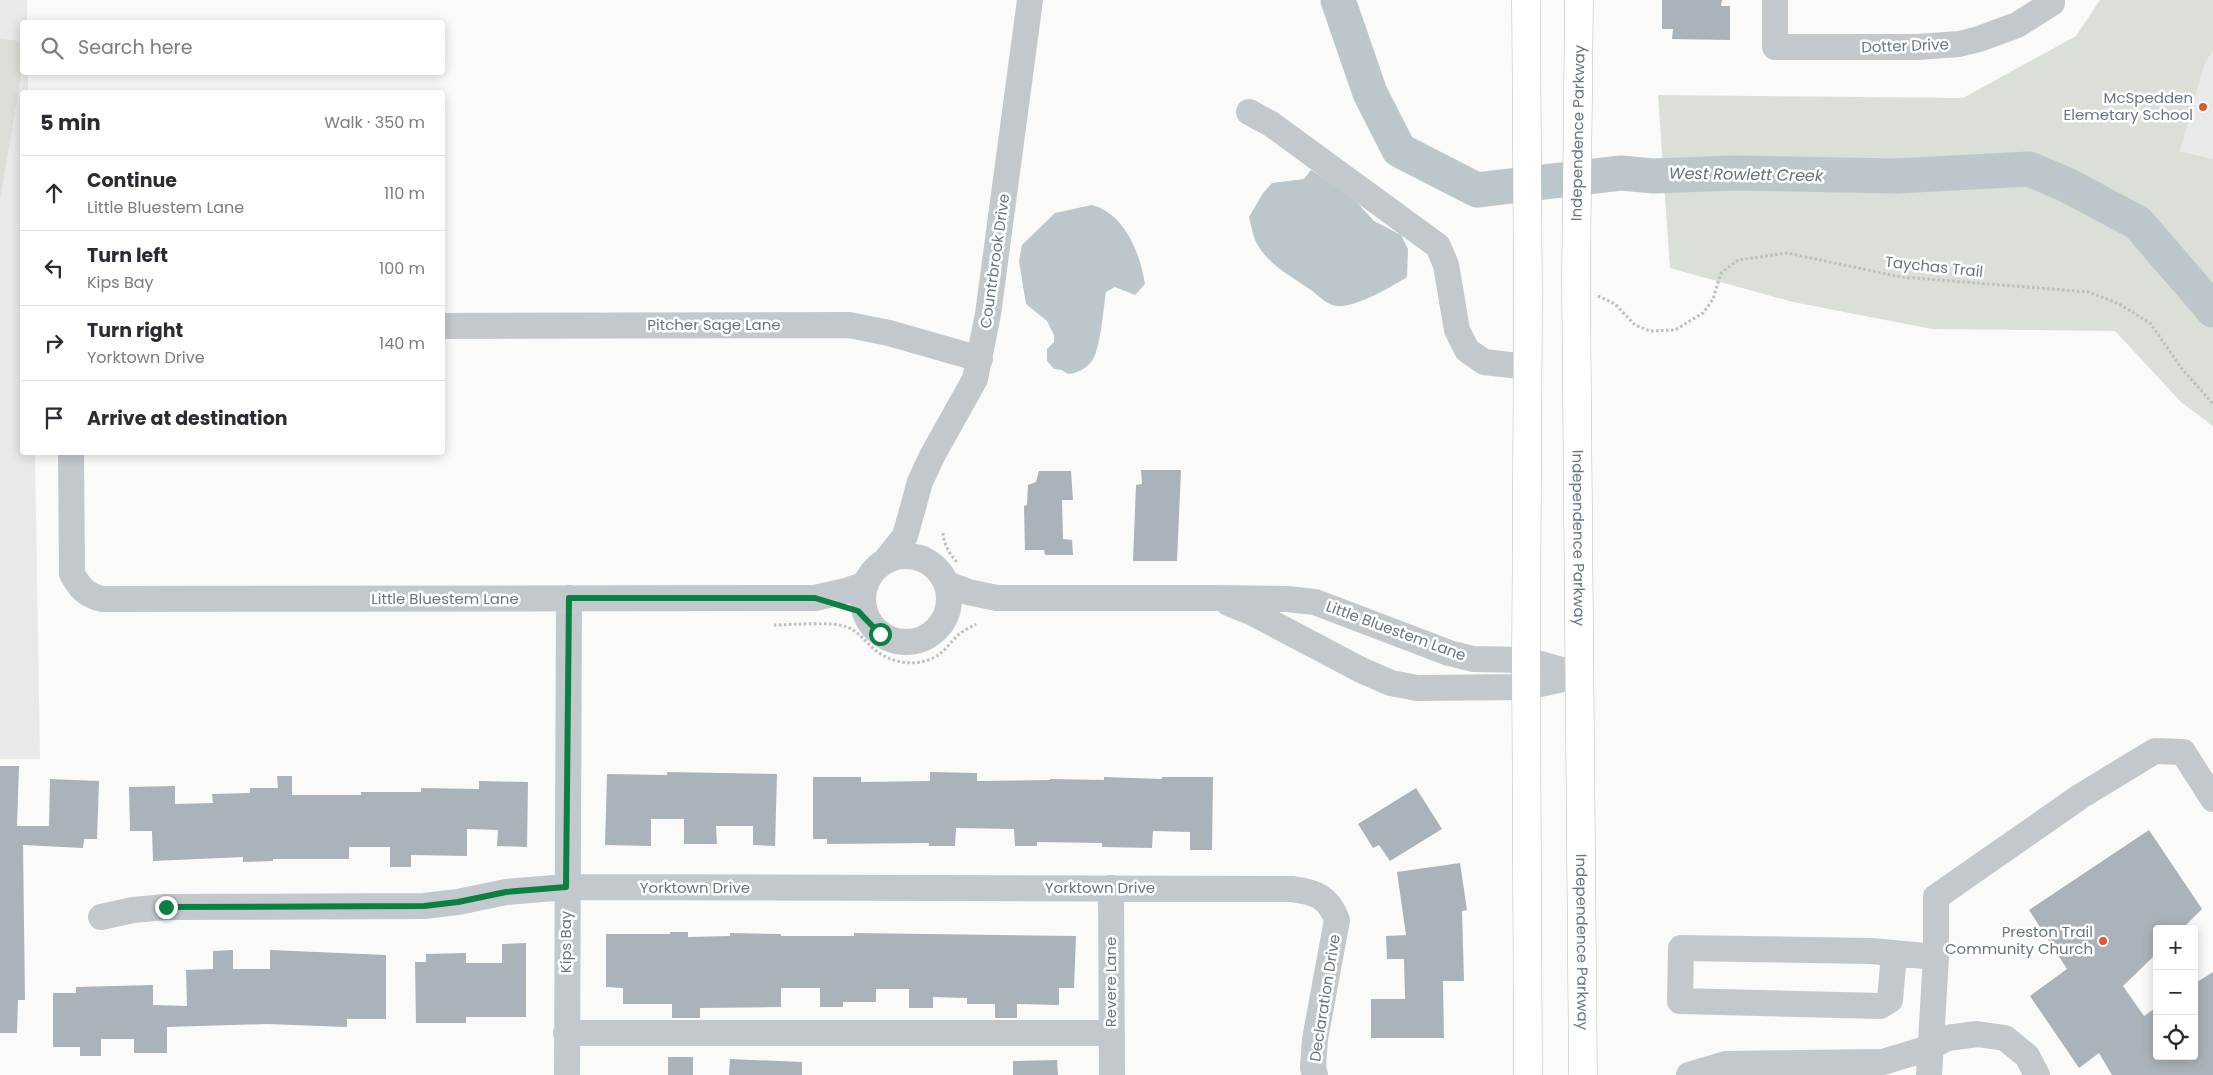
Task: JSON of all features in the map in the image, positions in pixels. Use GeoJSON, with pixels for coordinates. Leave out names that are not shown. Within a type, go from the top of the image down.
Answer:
{"type":"FeatureCollection","features":[{"type":"Feature","properties":{"kind":"main road","name":"Independence Parkway"},"geometry":{"type":"LineString","coordinates":[[1579,9],[1586,289],[1580,675],[1583,1075]]}},
{"type":"Feature","properties":{"kind":"main road"},"geometry":{"type":"LineString","coordinates":[[1526,11],[1528,1075]]}},
{"type":"Feature","properties":{"kind":"street","name":"Countrbrook Drive"},"geometry":{"type":"LineString","coordinates":[[885,561],[905,536],[920,482],[932,456],[975,378],[980,359],[988,314],[1030,0]]}},
{"type":"Feature","properties":{"kind":"street","name":"Dotter Drive"},"geometry":{"type":"LineString","coordinates":[[1775,0],[1775,47],[1918,47],[1959,44],[1979,39],[2017,24],[2052,3],[2052,0]]}},
{"type":"Feature","properties":{"kind":"street"},"geometry":{"type":"LineString","coordinates":[[1248,112],[1271,124],[1438,246],[1446,265],[1457,330],[1467,350],[1484,362],[1528,367]]}},
{"type":"Feature","properties":{"kind":"street","name":"Pitcher Sage Lane"},"geometry":{"type":"LineString","coordinates":[[445,326],[849,325],[889,333],[980,359]]}},
{"type":"Feature","properties":{"kind":"street","name":"Little Bluestem Lane"},"geometry":{"type":"LineString","coordinates":[[71,455],[70,558],[72,574],[79,587],[88,595],[102,599],[815,598],[866,584]]}},
{"type":"Feature","properties":{"kind":"street","name":"Countrbrook Drive"},"geometry":{"type":"LineString","coordinates":[[914,507],[920,539],[928,561]]}},
{"type":"Feature","properties":{"kind":"street"},"geometry":{"type":"LineString","coordinates":[[899,556],[914,556],[928,561],[939,571],[954,576],[948,612],[942,624],[932,634],[920,640],[906,642],[893,640],[880,634],[871,624],[865,612],[863,598],[866,584],[873,571],[885,561],[899,556]]}},
{"type":"Feature","properties":{"kind":"street","name":"Little Bluestem Lane"},"geometry":{"type":"LineString","coordinates":[[954,576],[968,592],[997,598],[1215,598],[1287,599],[1315,602],[1449,653],[1473,659],[1526,660],[1580,675]]}},
{"type":"Feature","properties":{"kind":"street","name":"Kips Bay"},"geometry":{"type":"LineString","coordinates":[[566,1075],[569,598]]}},
{"type":"Feature","properties":{"kind":"street","name":"Little Bluestem Lane"},"geometry":{"type":"LineString","coordinates":[[815,598],[858,611],[871,624]]}},
{"type":"Feature","properties":{"kind":"street","name":"Little Bluestem Lane"},"geometry":{"type":"LineString","coordinates":[[942,624],[973,605],[997,598]]}},
{"type":"Feature","properties":{"kind":"street","name":"Little Bluestem Lane"},"geometry":{"type":"LineString","coordinates":[[1215,598],[1253,613],[1361,670],[1391,683],[1425,688],[1526,687],[1580,675]]}},
{"type":"Feature","properties":{"kind":"street"},"geometry":{"type":"LineString","coordinates":[[1929,1075],[1929,1048],[1936,957],[1936,898],[2081,796],[2155,751],[2183,752],[2213,799]]}},
{"type":"Feature","properties":{"kind":"street","name":"Yorktown Drive"},"geometry":{"type":"LineString","coordinates":[[100,917],[133,910],[166,907],[424,906],[458,902],[506,892],[566,887],[1292,889]]}},
{"type":"Feature","properties":{"kind":"street","name":"Revere Lane"},"geometry":{"type":"LineString","coordinates":[[1111,888],[1112,1075]]}},
{"type":"Feature","properties":{"kind":"street","name":"Declaration Drive"},"geometry":{"type":"LineString","coordinates":[[1292,889],[1319,896],[1333,908],[1337,920],[1315,1039],[1312,1067],[1315,1075]]}},
{"type":"Feature","properties":{"kind":"street"},"geometry":{"type":"LineString","coordinates":[[1894,954],[1890,1000],[1880,1006],[1680,1001],[1681,948],[1872,951],[1936,957]]}},
{"type":"Feature","properties":{"kind":"street"},"geometry":{"type":"LineString","coordinates":[[566,1034],[1111,1033]]}},
{"type":"Feature","properties":{"kind":"street"},"geometry":{"type":"LineString","coordinates":[[1689,1075],[1726,1064],[1883,1062],[1929,1048],[1947,1038],[1977,1034],[2004,1038],[2027,1056],[2037,1075]]}},
{"type":"Feature","properties":{"kind":"path","name":"Taychas Trail"},"geometry":{"type":"LineString","coordinates":[[1586,289],[1615,304],[1635,325],[1650,331],[1675,330],[1703,314],[1713,299],[1721,273],[1738,260],[1788,253],[1901,277],[2089,292],[2119,304],[2150,323],[2182,369],[2213,404]]}},
{"type":"Feature","properties":{"kind":"path"},"geometry":{"type":"LineString","coordinates":[[942,533],[944,542],[952,557],[954,576]]}},
{"type":"Feature","properties":{"kind":"path"},"geometry":{"type":"LineString","coordinates":[[774,626],[848,627],[865,639],[880,654],[900,662],[910,663],[940,655],[958,635],[976,624]]}},
{"type":"Feature","properties":{"kind":"shaded area"},"geometry":{"type":"Polygon","coordinates":[[[0,0],[27,0],[27,20],[20,20],[20,75],[28,75],[28,90],[20,90],[20,455],[35,455],[40,759],[0,759],[0,0]]]}},
{"type":"Feature","properties":{"kind":"shaded area"},"geometry":{"type":"Polygon","coordinates":[[[2100,0],[2213,0],[2213,51],[2205,63],[2180,151],[2213,159],[2213,426],[2181,402],[2115,331],[1932,329],[1793,302],[1670,268],[1658,95],[1963,98],[2076,36],[2100,0]]]}},
{"type":"Feature","properties":{"kind":"shaded area"},"geometry":{"type":"Polygon","coordinates":[[[0,39],[20,41],[21,75],[0,199],[0,39]]]}},
{"type":"Feature","properties":{"kind":"shaded area","name":"McSpedden Elemetary School"},"geometry":{"type":"Polygon","coordinates":[[[2213,51],[2213,159],[2180,151],[2205,63],[2213,51]]]}},
{"type":"Feature","properties":{"kind":"shaded area"},"geometry":{"type":"Polygon","coordinates":[[[1311,170],[1350,195],[1374,221],[1401,235],[1408,249],[1407,277],[1363,300],[1344,306],[1336,306],[1323,300],[1273,264],[1256,242],[1249,217],[1263,193],[1272,183],[1304,179],[1311,170]]]}},
{"type":"Feature","properties":{"kind":"shaded area"},"geometry":{"type":"Polygon","coordinates":[[[1092,205],[1114,217],[1129,236],[1143,272],[1145,284],[1135,295],[1115,287],[1106,292],[1100,338],[1095,355],[1090,364],[1078,372],[1068,374],[1062,370],[1054,369],[1047,361],[1047,349],[1054,342],[1054,335],[1047,321],[1026,304],[1019,261],[1022,245],[1055,213],[1092,205]]]}},
{"type":"Feature","properties":{"kind":"building"},"geometry":{"type":"Polygon","coordinates":[[[1662,0],[1722,0],[1721,6],[1730,6],[1730,40],[1672,39],[1673,29],[1662,29],[1662,0]]]}},
{"type":"Feature","properties":{"kind":"building"},"geometry":{"type":"Polygon","coordinates":[[[1141,470],[1181,470],[1177,561],[1133,561],[1136,485],[1142,484],[1141,470]]]}},
{"type":"Feature","properties":{"kind":"building"},"geometry":{"type":"Polygon","coordinates":[[[1039,471],[1071,471],[1073,500],[1062,500],[1063,539],[1072,540],[1073,555],[1045,555],[1044,550],[1025,550],[1024,506],[1027,505],[1028,485],[1036,482],[1039,471]]]}},
{"type":"Feature","properties":{"kind":"building"},"geometry":{"type":"Polygon","coordinates":[[[0,766],[19,766],[17,826],[49,826],[50,779],[99,781],[97,839],[84,839],[83,848],[23,845],[25,1000],[18,1000],[17,1033],[0,1033],[0,766]]]}},
{"type":"Feature","properties":{"kind":"building"},"geometry":{"type":"Polygon","coordinates":[[[667,772],[777,774],[775,846],[753,845],[753,826],[716,826],[717,844],[684,844],[684,819],[651,819],[651,846],[605,845],[607,774],[667,775],[667,772]]]}},
{"type":"Feature","properties":{"kind":"building"},"geometry":{"type":"Polygon","coordinates":[[[930,772],[977,773],[977,781],[1104,780],[1104,777],[1162,779],[1162,777],[1213,777],[1212,850],[1190,850],[1190,832],[1153,831],[1152,848],[1102,847],[1102,843],[1037,842],[1037,846],[1015,846],[1014,829],[956,828],[955,846],[929,846],[929,843],[827,844],[827,839],[813,839],[813,777],[861,777],[861,782],[930,781],[930,772]]]}},
{"type":"Feature","properties":{"kind":"building"},"geometry":{"type":"Polygon","coordinates":[[[277,776],[292,776],[292,795],[361,795],[361,792],[421,792],[421,788],[479,789],[479,781],[528,782],[527,847],[497,846],[498,830],[467,829],[467,856],[411,855],[411,867],[390,867],[390,847],[349,847],[349,859],[273,859],[273,861],[243,862],[243,857],[153,861],[152,831],[130,831],[129,787],[175,786],[175,804],[213,803],[212,794],[250,793],[250,788],[278,788],[277,776]]]}},
{"type":"Feature","properties":{"kind":"building"},"geometry":{"type":"Polygon","coordinates":[[[1416,788],[1442,829],[1390,861],[1379,845],[1373,848],[1358,824],[1416,788]]]}},
{"type":"Feature","properties":{"kind":"building","name":"Preston Trail Community Church"},"geometry":{"type":"Polygon","coordinates":[[[2149,830],[2202,909],[2186,925],[2153,925],[2153,957],[2123,986],[2144,1016],[2153,1010],[2153,1060],[2198,1060],[2198,981],[2213,972],[2213,1075],[2112,1075],[2099,1053],[2079,1068],[2030,996],[2067,969],[2029,910],[2149,830]]]}},
{"type":"Feature","properties":{"kind":"building"},"geometry":{"type":"Polygon","coordinates":[[[1460,863],[1467,910],[1462,911],[1464,981],[1443,981],[1444,1038],[1371,1038],[1371,999],[1405,999],[1404,959],[1387,959],[1386,936],[1406,935],[1397,872],[1460,863]]]}},
{"type":"Feature","properties":{"kind":"building"},"geometry":{"type":"Polygon","coordinates":[[[670,932],[688,932],[688,937],[730,936],[730,933],[781,934],[781,936],[854,936],[854,933],[1076,936],[1074,988],[1059,988],[1059,1005],[1017,1004],[1017,1018],[995,1018],[995,1004],[967,1004],[967,998],[933,997],[933,1008],[909,1008],[909,989],[876,989],[876,1002],[843,1002],[843,1007],[820,1007],[820,988],[781,988],[781,1007],[700,1008],[700,1018],[672,1018],[672,1004],[623,1004],[623,988],[606,987],[606,934],[670,934],[670,932]]]}},
{"type":"Feature","properties":{"kind":"building"},"geometry":{"type":"Polygon","coordinates":[[[526,943],[526,1017],[466,1017],[466,1023],[416,1023],[415,962],[426,962],[426,954],[466,953],[466,963],[502,963],[502,944],[526,943]]]}},
{"type":"Feature","properties":{"kind":"building"},"geometry":{"type":"Polygon","coordinates":[[[233,950],[233,969],[270,969],[270,950],[386,955],[386,1019],[347,1019],[347,1027],[267,1024],[167,1027],[167,1053],[134,1053],[134,1039],[101,1039],[101,1056],[80,1056],[80,1047],[53,1047],[53,993],[76,993],[76,987],[153,985],[153,1005],[187,1006],[186,970],[213,969],[213,951],[233,950]]]}},
{"type":"Feature","properties":{"kind":"building"},"geometry":{"type":"Polygon","coordinates":[[[668,1057],[693,1057],[693,1075],[668,1075],[668,1057]]]}},
{"type":"Feature","properties":{"kind":"building"},"geometry":{"type":"Polygon","coordinates":[[[730,1059],[802,1062],[802,1075],[729,1075],[730,1059]]]}},
{"type":"Feature","properties":{"kind":"building"},"geometry":{"type":"Polygon","coordinates":[[[1057,1060],[1058,1075],[1013,1075],[1013,1061],[1057,1060]]]}},
{"type":"Feature","properties":{"kind":"waterway","name":"West Rowlett Creek"},"geometry":{"type":"LineString","coordinates":[[1338,0],[1370,93],[1399,150],[1477,190],[1621,173],[1654,176],[1733,173],[1896,176],[2029,169],[2067,185],[2138,223],[2213,310]]}},
{"type":"Feature","properties":{"kind":"place","name":"McSpedden Elemetary School"},"geometry":{"type":"Point","coordinates":[2203,107]}},
{"type":"Feature","properties":{"kind":"place","name":"Preston Trail Community Church"},"geometry":{"type":"Point","coordinates":[2103,941]}},
{"type":"Feature","properties":{"kind":"route"},"geometry":{"type":"LineString","coordinates":[[166,907],[410,907],[458,902],[526,889],[566,887],[569,598],[815,598],[844,605],[858,611],[880,634]]}}]}
